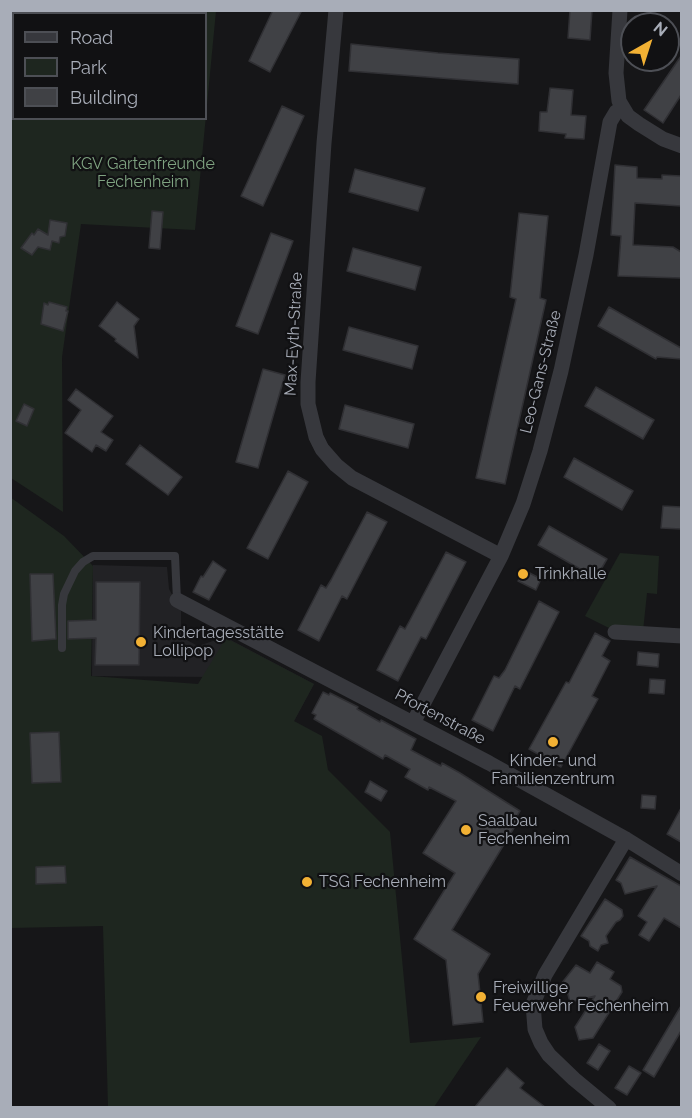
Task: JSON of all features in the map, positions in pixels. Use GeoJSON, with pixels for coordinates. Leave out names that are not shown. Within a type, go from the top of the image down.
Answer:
{"type":"FeatureCollection","features":[{"type":"Feature","properties":{"kind":"street","name":"Max-Eyth-Straße"},"geometry":{"type":"LineString","coordinates":[[336,10],[324,143],[308,382],[308,404],[316,437],[322,449],[336,465],[352,478],[501,555]]}},
{"type":"Feature","properties":{"kind":"street"},"geometry":{"type":"LineString","coordinates":[[620,10],[616,73],[617,94],[622,108],[628,116],[663,139],[680,142]]}},
{"type":"Feature","properties":{"kind":"street","name":"Leo-Gans-Straße"},"geometry":{"type":"LineString","coordinates":[[413,723],[501,555],[523,504],[561,371],[586,255],[610,122],[616,112],[622,108]]}},
{"type":"Feature","properties":{"kind":"street","name":"Pfortenstraße"},"geometry":{"type":"LineString","coordinates":[[177,600],[413,723],[626,839],[681,874]]}},
{"type":"Feature","properties":{"kind":"street"},"geometry":{"type":"LineString","coordinates":[[615,632],[681,636]]}},
{"type":"Feature","properties":{"kind":"street"},"geometry":{"type":"LineString","coordinates":[[609,1107],[574,1080],[549,1055],[535,1029],[533,1004],[545,975],[626,839]]}},
{"type":"Feature","properties":{"kind":"lane"},"geometry":{"type":"LineString","coordinates":[[62,648],[64,594],[75,571],[93,556],[175,556],[177,600]]}},
{"type":"Feature","properties":{"kind":"shaded area","name":"Kindertagesstätte Lollipop"},"geometry":{"type":"Polygon","coordinates":[[[93,565],[167,567],[169,589],[181,611],[181,637],[198,646],[225,637],[314,684],[294,721],[212,677],[92,676],[93,565]]]}},
{"type":"Feature","properties":{"kind":"green space","name":"KGV Gartenfreunde Fechenheim"},"geometry":{"type":"Polygon","coordinates":[[[10,11],[216,11],[207,105],[207,12],[12,12],[12,120],[206,120],[195,230],[81,224],[62,357],[63,512],[11,478],[10,11]]]}},
{"type":"Feature","properties":{"kind":"green space"},"geometry":{"type":"Polygon","coordinates":[[[10,497],[64,536],[93,566],[91,676],[198,684],[226,638],[314,684],[294,721],[322,736],[328,770],[390,832],[410,1043],[481,1037],[434,1107],[108,1107],[103,926],[11,928],[10,497]]]}},
{"type":"Feature","properties":{"kind":"green space"},"geometry":{"type":"Polygon","coordinates":[[[620,553],[659,556],[657,594],[647,593],[643,631],[609,628],[585,616],[620,553]]]}},
{"type":"Feature","properties":{"kind":"building"},"geometry":{"type":"Polygon","coordinates":[[[273,10],[302,10],[270,72],[249,61],[273,10]]]}},
{"type":"Feature","properties":{"kind":"building"},"geometry":{"type":"Polygon","coordinates":[[[570,10],[592,10],[590,40],[568,38],[570,10]]]}},
{"type":"Feature","properties":{"kind":"building"},"geometry":{"type":"Polygon","coordinates":[[[351,44],[519,59],[518,84],[349,71],[351,44]]]}},
{"type":"Feature","properties":{"kind":"building"},"geometry":{"type":"Polygon","coordinates":[[[680,57],[681,95],[663,123],[644,110],[670,72],[680,72],[680,57]]]}},
{"type":"Feature","properties":{"kind":"building"},"geometry":{"type":"Polygon","coordinates":[[[550,88],[573,90],[571,115],[586,116],[584,139],[565,138],[566,134],[539,131],[540,112],[547,112],[550,88]]]}},
{"type":"Feature","properties":{"kind":"building"},"geometry":{"type":"Polygon","coordinates":[[[282,106],[304,116],[263,206],[241,196],[282,106]]]}},
{"type":"Feature","properties":{"kind":"building"},"geometry":{"type":"Polygon","coordinates":[[[615,165],[637,167],[637,178],[662,179],[662,175],[681,176],[681,206],[635,203],[633,245],[673,247],[681,252],[681,278],[618,276],[621,236],[611,235],[615,165]]]}},
{"type":"Feature","properties":{"kind":"building"},"geometry":{"type":"Polygon","coordinates":[[[355,169],[425,188],[418,211],[349,192],[355,169]]]}},
{"type":"Feature","properties":{"kind":"building"},"geometry":{"type":"Polygon","coordinates":[[[152,211],[163,212],[160,249],[149,248],[152,211]]]}},
{"type":"Feature","properties":{"kind":"building"},"geometry":{"type":"Polygon","coordinates":[[[519,213],[548,216],[540,298],[546,300],[505,484],[476,478],[516,299],[510,297],[519,213]]]}},
{"type":"Feature","properties":{"kind":"building"},"geometry":{"type":"Polygon","coordinates":[[[50,220],[67,223],[65,236],[60,237],[59,243],[52,241],[50,250],[38,247],[32,255],[21,248],[32,233],[34,235],[38,229],[48,235],[50,220]]]}},
{"type":"Feature","properties":{"kind":"building"},"geometry":{"type":"Polygon","coordinates":[[[271,233],[293,241],[258,334],[236,326],[271,233]]]}},
{"type":"Feature","properties":{"kind":"building"},"geometry":{"type":"Polygon","coordinates":[[[353,248],[421,267],[415,290],[347,271],[353,248]]]}},
{"type":"Feature","properties":{"kind":"building"},"geometry":{"type":"Polygon","coordinates":[[[49,302],[67,307],[63,331],[41,324],[44,303],[48,305],[49,302]]]}},
{"type":"Feature","properties":{"kind":"building"},"geometry":{"type":"Polygon","coordinates":[[[117,302],[139,319],[134,326],[138,358],[99,326],[117,302]]]}},
{"type":"Feature","properties":{"kind":"building"},"geometry":{"type":"Polygon","coordinates":[[[609,307],[681,348],[681,359],[657,357],[656,359],[598,326],[609,307]]]}},
{"type":"Feature","properties":{"kind":"building"},"geometry":{"type":"Polygon","coordinates":[[[349,327],[418,346],[412,369],[343,350],[349,327]]]}},
{"type":"Feature","properties":{"kind":"building"},"geometry":{"type":"Polygon","coordinates":[[[263,369],[285,375],[258,468],[236,462],[263,369]]]}},
{"type":"Feature","properties":{"kind":"building"},"geometry":{"type":"Polygon","coordinates":[[[596,387],[654,420],[643,439],[585,406],[596,387]]]}},
{"type":"Feature","properties":{"kind":"building"},"geometry":{"type":"Polygon","coordinates":[[[76,389],[113,416],[101,432],[113,440],[106,451],[96,445],[92,452],[65,433],[81,410],[68,400],[76,389]]]}},
{"type":"Feature","properties":{"kind":"building"},"geometry":{"type":"Polygon","coordinates":[[[24,404],[34,409],[27,426],[16,421],[24,404]]]}},
{"type":"Feature","properties":{"kind":"building"},"geometry":{"type":"Polygon","coordinates":[[[345,405],[414,424],[408,448],[339,429],[345,405]]]}},
{"type":"Feature","properties":{"kind":"building"},"geometry":{"type":"Polygon","coordinates":[[[140,445],[182,477],[168,495],[126,464],[140,445]]]}},
{"type":"Feature","properties":{"kind":"building"},"geometry":{"type":"Polygon","coordinates":[[[574,458],[633,491],[622,510],[564,477],[574,458]]]}},
{"type":"Feature","properties":{"kind":"building"},"geometry":{"type":"Polygon","coordinates":[[[288,471],[308,482],[268,559],[247,548],[288,471]]]}},
{"type":"Feature","properties":{"kind":"building"},"geometry":{"type":"Polygon","coordinates":[[[663,506],[681,507],[681,529],[661,528],[663,506]]]}},
{"type":"Feature","properties":{"kind":"building"},"geometry":{"type":"Polygon","coordinates":[[[367,512],[387,522],[347,599],[342,596],[319,641],[298,630],[321,585],[326,588],[331,580],[367,512]]]}},
{"type":"Feature","properties":{"kind":"building"},"geometry":{"type":"Polygon","coordinates":[[[549,526],[607,559],[596,578],[538,545],[549,526]]]}},
{"type":"Feature","properties":{"kind":"building"},"geometry":{"type":"Polygon","coordinates":[[[446,552],[466,562],[426,639],[421,637],[398,681],[377,670],[400,626],[405,629],[446,552]]]}},
{"type":"Feature","properties":{"kind":"building"},"geometry":{"type":"Polygon","coordinates":[[[213,561],[226,570],[209,600],[193,592],[201,576],[203,577],[213,561]]]}},
{"type":"Feature","properties":{"kind":"building"},"geometry":{"type":"Polygon","coordinates":[[[524,570],[541,579],[536,590],[518,581],[524,570]]]}},
{"type":"Feature","properties":{"kind":"building"},"geometry":{"type":"Polygon","coordinates":[[[30,574],[53,574],[56,639],[32,641],[30,574]]]}},
{"type":"Feature","properties":{"kind":"building"},"geometry":{"type":"Polygon","coordinates":[[[96,582],[140,582],[139,665],[95,665],[96,638],[68,639],[68,621],[96,620],[96,582]]]}},
{"type":"Feature","properties":{"kind":"building"},"geometry":{"type":"Polygon","coordinates":[[[539,601],[559,612],[520,689],[515,686],[493,731],[472,720],[494,676],[499,678],[505,670],[539,601]]]}},
{"type":"Feature","properties":{"kind":"building"},"geometry":{"type":"Polygon","coordinates":[[[595,633],[610,641],[602,656],[610,661],[592,696],[598,699],[561,767],[529,749],[566,682],[569,683],[595,633]]]}},
{"type":"Feature","properties":{"kind":"building"},"geometry":{"type":"Polygon","coordinates":[[[638,652],[659,654],[658,667],[637,665],[638,652]]]}},
{"type":"Feature","properties":{"kind":"building"},"geometry":{"type":"Polygon","coordinates":[[[650,679],[665,680],[664,694],[649,693],[650,679]]]}},
{"type":"Feature","properties":{"kind":"building"},"geometry":{"type":"Polygon","coordinates":[[[323,692],[329,695],[330,693],[358,707],[357,709],[380,722],[381,720],[416,739],[411,750],[460,773],[520,811],[517,816],[520,818],[452,930],[490,954],[478,974],[483,1022],[453,1025],[446,960],[414,939],[455,873],[423,853],[456,801],[429,787],[428,790],[405,777],[410,769],[385,755],[383,759],[314,719],[316,715],[312,713],[323,692]]]}},
{"type":"Feature","properties":{"kind":"building"},"geometry":{"type":"Polygon","coordinates":[[[59,732],[61,782],[32,783],[30,733],[59,732]]]}},
{"type":"Feature","properties":{"kind":"building"},"geometry":{"type":"Polygon","coordinates":[[[370,781],[387,791],[381,801],[365,792],[370,781]]]}},
{"type":"Feature","properties":{"kind":"building"},"geometry":{"type":"Polygon","coordinates":[[[642,795],[656,796],[655,809],[641,808],[642,795]]]}},
{"type":"Feature","properties":{"kind":"building"},"geometry":{"type":"Polygon","coordinates":[[[681,808],[681,842],[667,834],[681,808]]]}},
{"type":"Feature","properties":{"kind":"building"},"geometry":{"type":"Polygon","coordinates":[[[630,857],[681,886],[681,928],[664,918],[649,941],[639,935],[647,922],[638,916],[657,886],[625,894],[621,883],[616,880],[630,857]]]}},
{"type":"Feature","properties":{"kind":"building"},"geometry":{"type":"Polygon","coordinates":[[[65,866],[66,883],[36,884],[36,867],[65,866]]]}},
{"type":"Feature","properties":{"kind":"building"},"geometry":{"type":"Polygon","coordinates":[[[605,899],[622,910],[623,916],[606,936],[608,943],[601,945],[598,951],[581,936],[605,899]]]}},
{"type":"Feature","properties":{"kind":"building"},"geometry":{"type":"Polygon","coordinates":[[[597,962],[614,972],[610,979],[621,986],[622,992],[593,1038],[579,1040],[575,1027],[595,996],[570,1002],[567,991],[561,984],[576,965],[590,973],[597,962]]]}},
{"type":"Feature","properties":{"kind":"building"},"geometry":{"type":"Polygon","coordinates":[[[681,1006],[681,1031],[654,1077],[643,1070],[681,1006]]]}},
{"type":"Feature","properties":{"kind":"building"},"geometry":{"type":"Polygon","coordinates":[[[599,1044],[610,1051],[598,1070],[587,1063],[599,1044]]]}},
{"type":"Feature","properties":{"kind":"building"},"geometry":{"type":"Polygon","coordinates":[[[629,1066],[641,1073],[627,1095],[615,1088],[629,1066]]]}},
{"type":"Feature","properties":{"kind":"building"},"geometry":{"type":"Polygon","coordinates":[[[507,1068],[524,1083],[520,1088],[545,1107],[475,1107],[507,1068]]]}},
{"type":"Feature","properties":{"kind":"place","name":"Trinkhalle"},"geometry":{"type":"Point","coordinates":[523,574]}},
{"type":"Feature","properties":{"kind":"place","name":"Kindertagesstätte Lollipop"},"geometry":{"type":"Point","coordinates":[141,642]}},
{"type":"Feature","properties":{"kind":"place","name":"Kinder- und Familienzentrum"},"geometry":{"type":"Point","coordinates":[553,742]}},
{"type":"Feature","properties":{"kind":"place","name":"Saalbau Fechenheim"},"geometry":{"type":"Point","coordinates":[466,830]}},
{"type":"Feature","properties":{"kind":"place","name":"TSG Fechenheim"},"geometry":{"type":"Point","coordinates":[307,882]}},
{"type":"Feature","properties":{"kind":"place","name":"Freiwillige Feuerwehr Fechenheim"},"geometry":{"type":"Point","coordinates":[481,997]}}]}
